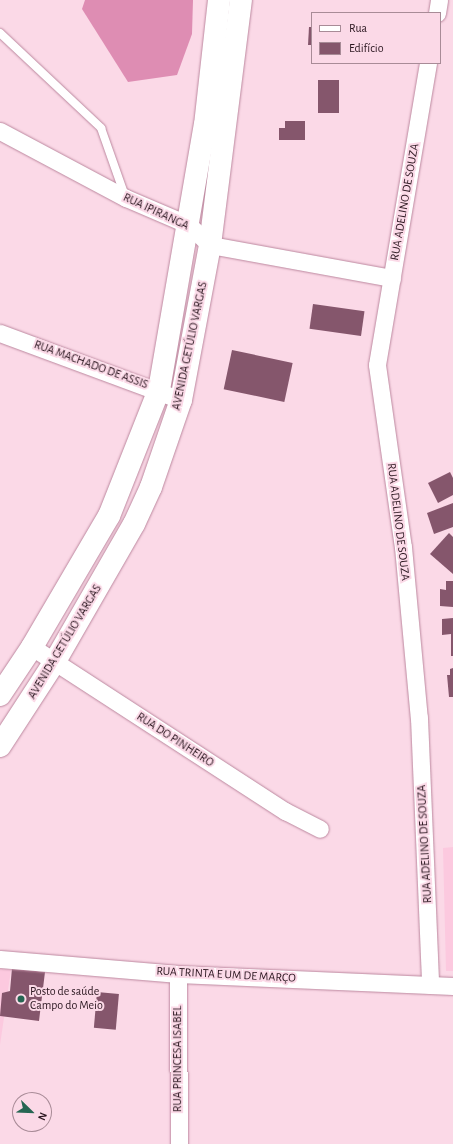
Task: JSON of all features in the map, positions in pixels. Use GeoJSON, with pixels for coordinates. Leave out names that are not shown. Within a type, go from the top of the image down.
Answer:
{"type":"FeatureCollection","features":[{"type":"Feature","properties":{"kind":"main road","name":"AVENIDA GETÚLIO VARGAS"},"geometry":{"type":"LineString","coordinates":[[0,695],[32,647],[109,516],[159,390],[189,225],[212,78],[219,0]]}},
{"type":"Feature","properties":{"kind":"main road","name":"AVENIDA GETÚLIO VARGAS"},"geometry":{"type":"LineString","coordinates":[[0,746],[54,663],[134,524],[151,487],[181,400],[210,245],[241,0]]}},
{"type":"Feature","properties":{"kind":"street"},"geometry":{"type":"LineString","coordinates":[[437,12],[439,0]]}},
{"type":"Feature","properties":{"kind":"street","name":"RUA ADELINO DE SOUZA"},"geometry":{"type":"LineString","coordinates":[[428,64],[377,365],[403,547],[419,718],[430,985]]}},
{"type":"Feature","properties":{"kind":"street","name":"RUA IPIRANGA"},"geometry":{"type":"LineString","coordinates":[[0,131],[126,198],[189,225],[210,245]]}},
{"type":"Feature","properties":{"kind":"street"},"geometry":{"type":"LineString","coordinates":[[210,245],[392,278]]}},
{"type":"Feature","properties":{"kind":"street","name":"RUA MACHADO DE ASSIS"},"geometry":{"type":"LineString","coordinates":[[0,333],[159,390],[181,400]]}},
{"type":"Feature","properties":{"kind":"street","name":"RUA DO PINHEIRO"},"geometry":{"type":"LineString","coordinates":[[32,647],[54,663],[285,811],[320,829]]}},
{"type":"Feature","properties":{"kind":"street","name":"RUA TRINTA E UM DE MARÇO"},"geometry":{"type":"LineString","coordinates":[[0,959],[178,974],[453,986]]}},
{"type":"Feature","properties":{"kind":"street","name":"RUA PRINCESA ISABEL"},"geometry":{"type":"LineString","coordinates":[[178,974],[179,1144]]}},
{"type":"Feature","properties":{"kind":"lane"},"geometry":{"type":"LineString","coordinates":[[0,33],[101,128],[126,198]]}},
{"type":"Feature","properties":{"kind":"shaded area"},"geometry":{"type":"Polygon","coordinates":[[[85,0],[193,0],[192,34],[177,75],[128,82],[82,9],[85,0]]]}},
{"type":"Feature","properties":{"kind":"shaded area"},"geometry":{"type":"Polygon","coordinates":[[[453,847],[453,971],[446,971],[443,848],[453,847]]]}},
{"type":"Feature","properties":{"kind":"shaded area"},"geometry":{"type":"Polygon","coordinates":[[[0,969],[11,970],[0,1045],[0,969]]]}},
{"type":"Feature","properties":{"kind":"building"},"geometry":{"type":"Polygon","coordinates":[[[309,27],[311,27],[311,45],[308,45],[309,27]]]}},
{"type":"Feature","properties":{"kind":"building"},"geometry":{"type":"Polygon","coordinates":[[[318,80],[339,80],[339,113],[318,113],[318,80]]]}},
{"type":"Feature","properties":{"kind":"building"},"geometry":{"type":"Polygon","coordinates":[[[285,121],[305,121],[305,140],[279,140],[279,128],[285,128],[285,121]]]}},
{"type":"Feature","properties":{"kind":"building"},"geometry":{"type":"Polygon","coordinates":[[[313,304],[364,311],[361,336],[310,329],[313,304]]]}},
{"type":"Feature","properties":{"kind":"building"},"geometry":{"type":"Polygon","coordinates":[[[232,350],[293,363],[284,402],[224,389],[232,350]]]}},
{"type":"Feature","properties":{"kind":"building"},"geometry":{"type":"Polygon","coordinates":[[[450,472],[453,478],[453,495],[438,503],[428,483],[450,472]]]}},
{"type":"Feature","properties":{"kind":"building"},"geometry":{"type":"Polygon","coordinates":[[[453,503],[453,527],[434,534],[427,513],[453,503]]]}},
{"type":"Feature","properties":{"kind":"building"},"geometry":{"type":"Polygon","coordinates":[[[449,533],[453,537],[453,574],[430,554],[449,533]]]}},
{"type":"Feature","properties":{"kind":"building"},"geometry":{"type":"Polygon","coordinates":[[[446,581],[453,581],[453,607],[440,606],[440,589],[446,590],[446,581]]]}},
{"type":"Feature","properties":{"kind":"building"},"geometry":{"type":"Polygon","coordinates":[[[453,618],[453,656],[451,656],[451,634],[442,635],[442,619],[453,618]]]}},
{"type":"Feature","properties":{"kind":"building"},"geometry":{"type":"Polygon","coordinates":[[[453,668],[453,697],[449,697],[447,675],[450,675],[450,669],[453,668]]]}},
{"type":"Feature","properties":{"kind":"building","name":"Posto de saúde Campo do Meio"},"geometry":{"type":"Polygon","coordinates":[[[12,968],[45,972],[39,1021],[0,1016],[2,993],[10,991],[12,968]]]}},
{"type":"Feature","properties":{"kind":"building"},"geometry":{"type":"Polygon","coordinates":[[[97,992],[119,994],[116,1030],[94,1028],[97,992]]]}},
{"type":"Feature","properties":{"kind":"place","name":"Posto de saúde Campo do Meio"},"geometry":{"type":"Point","coordinates":[21,999]}}]}
